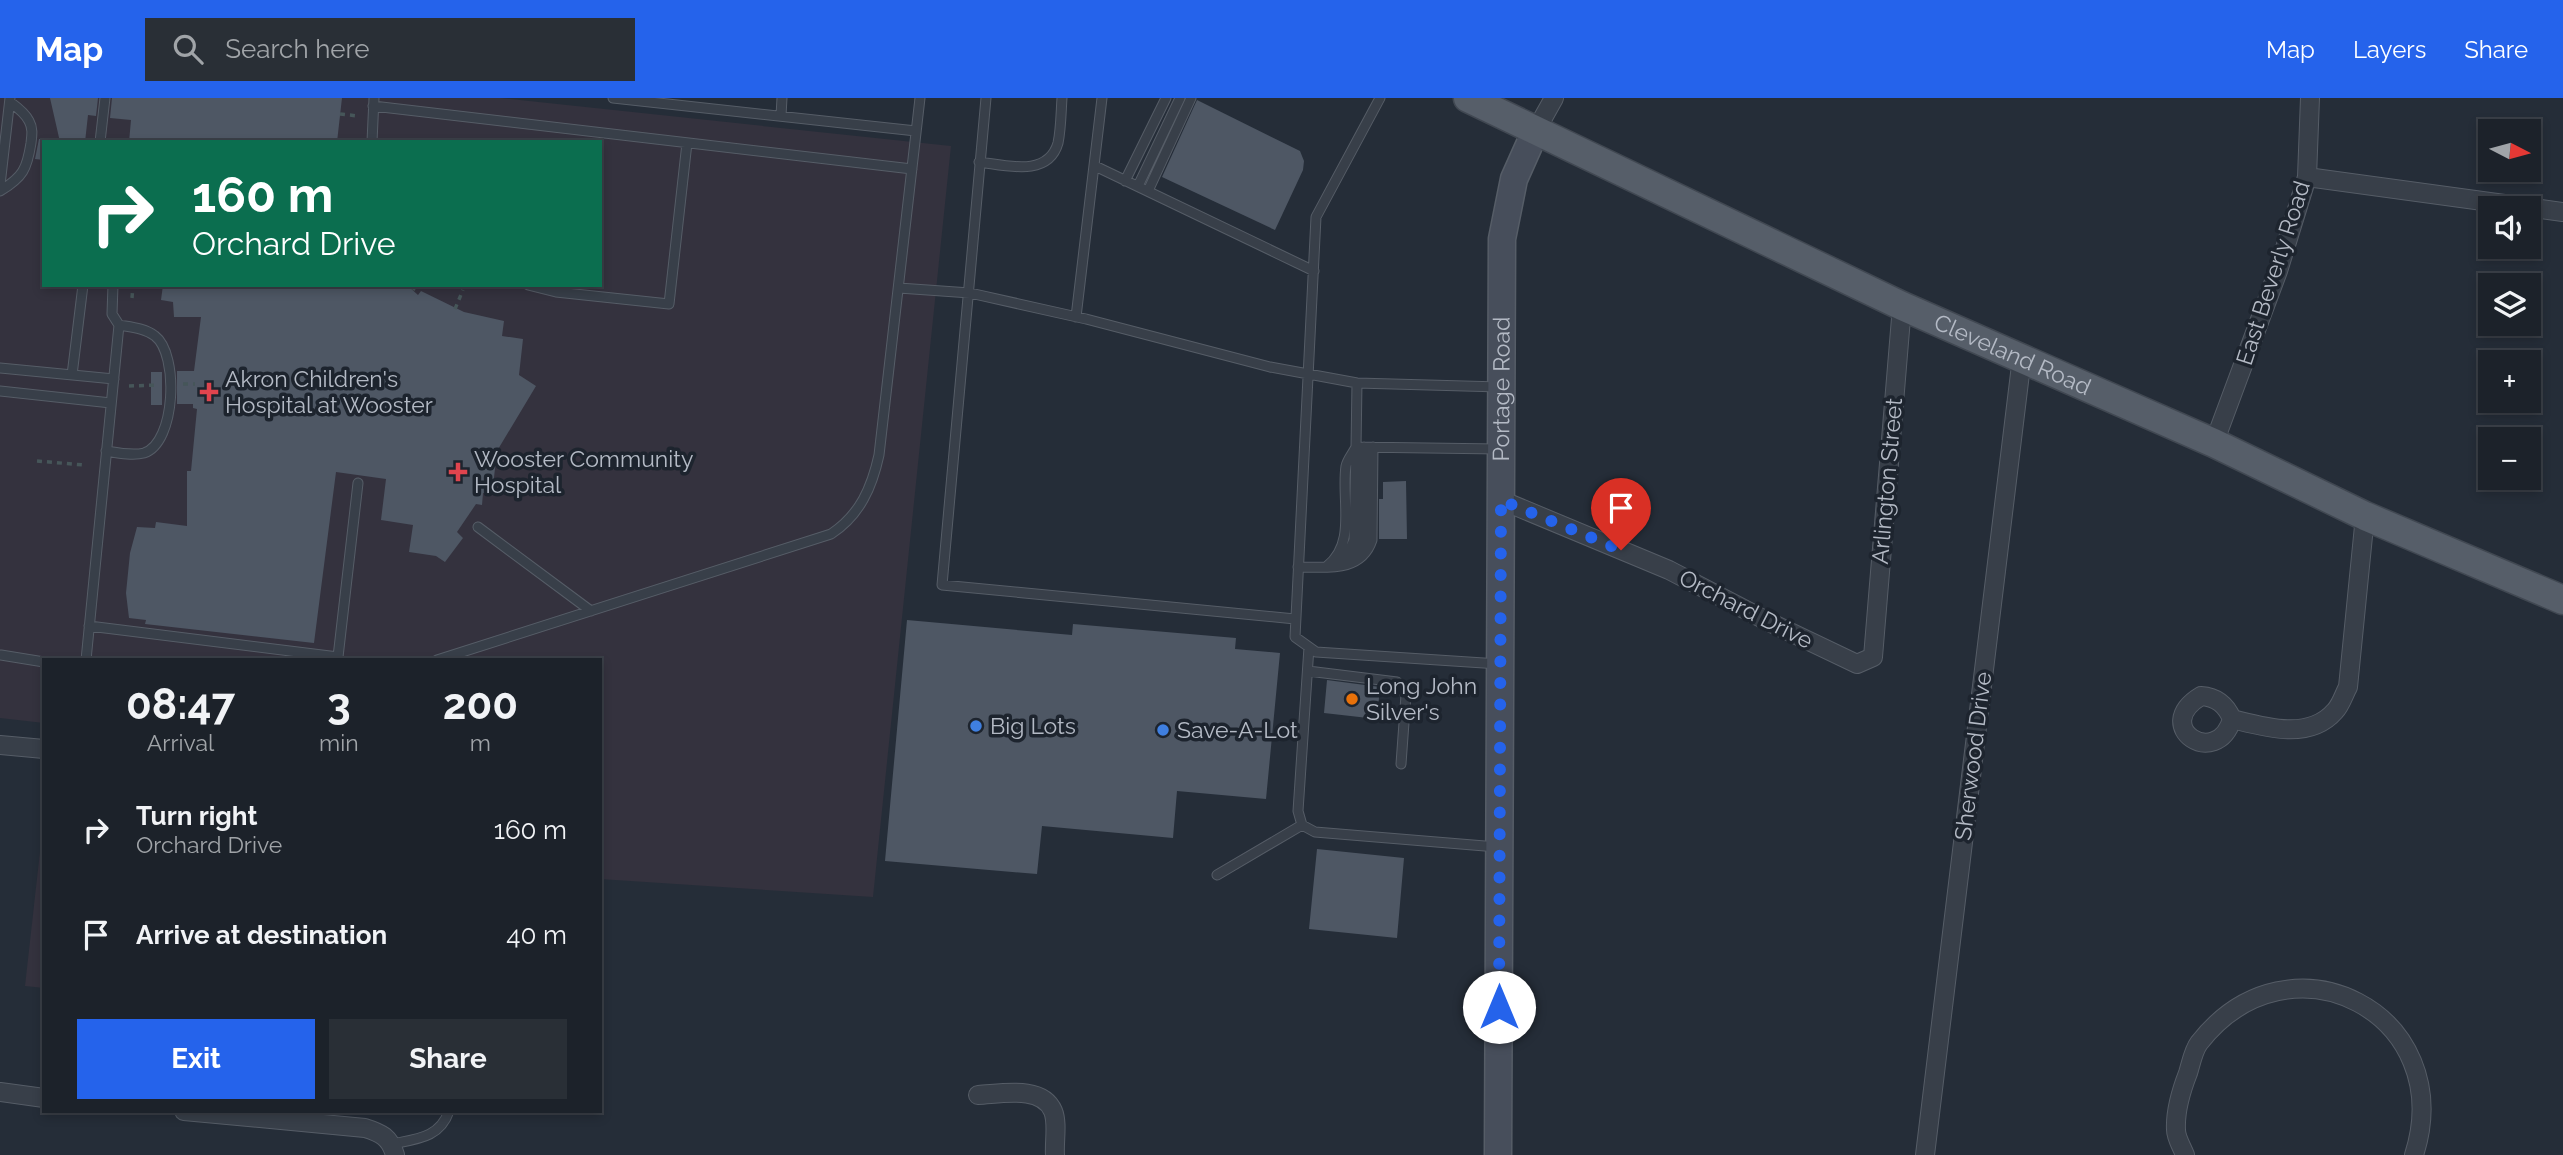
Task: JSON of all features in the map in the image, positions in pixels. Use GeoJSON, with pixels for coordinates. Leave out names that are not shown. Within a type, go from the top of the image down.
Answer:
{"type":"FeatureCollection","features":[{"type":"Feature","properties":{"kind":"main road","name":"Cleveland Road"},"geometry":{"type":"LineString","coordinates":[[1468,98],[1902,306],[2214,443],[2365,516],[2563,600]]}},
{"type":"Feature","properties":{"kind":"main road","name":"Portage Road"},"geometry":{"type":"LineString","coordinates":[[1498,1155],[1502,239],[1514,179],[1535,132]]}},
{"type":"Feature","properties":{"kind":"street"},"geometry":{"type":"LineString","coordinates":[[1535,132],[1554,98]]}},
{"type":"Feature","properties":{"kind":"street","name":"East Beverly Road"},"geometry":{"type":"LineString","coordinates":[[2214,443],[2278,271],[2306,177],[2311,98]]}},
{"type":"Feature","properties":{"kind":"street"},"geometry":{"type":"LineString","coordinates":[[2306,177],[2563,212]]}},
{"type":"Feature","properties":{"kind":"street","name":"Arlington Street"},"geometry":{"type":"LineString","coordinates":[[1873,657],[1902,306]]}},
{"type":"Feature","properties":{"kind":"street","name":"Sherwood Drive"},"geometry":{"type":"LineString","coordinates":[[1925,1155],[2022,357]]}},
{"type":"Feature","properties":{"kind":"street","name":"Orchard Drive"},"geometry":{"type":"LineString","coordinates":[[1501,500],[1669,570],[1857,664],[1873,657]]}},
{"type":"Feature","properties":{"kind":"street"},"geometry":{"type":"LineString","coordinates":[[2232,719],[2276,729],[2312,728],[2336,711],[2348,687],[2365,516]]}},
{"type":"Feature","properties":{"kind":"street"},"geometry":{"type":"LineString","coordinates":[[0,745],[42,749]]}},
{"type":"Feature","properties":{"kind":"street"},"geometry":{"type":"LineString","coordinates":[[2185,1155],[2176,1132],[2180,1094],[2198,1045],[2232,1010],[2274,990],[2318,988],[2349,996],[2382,1018],[2407,1048],[2419,1080],[2420,1093],[2420,1138],[2414,1155]]}},
{"type":"Feature","properties":{"kind":"street"},"geometry":{"type":"LineString","coordinates":[[0,1093],[42,1097]]}},
{"type":"Feature","properties":{"kind":"street"},"geometry":{"type":"LineString","coordinates":[[978,1095],[1035,1094],[1046,1101],[1054,1113],[1055,1155]]}},
{"type":"Feature","properties":{"kind":"street"},"geometry":{"type":"LineString","coordinates":[[225,1113],[327,1118],[383,1134],[394,1150]]}},
{"type":"Feature","properties":{"kind":"lane"},"geometry":{"type":"LineString","coordinates":[[100,140],[105,98]]}},
{"type":"Feature","properties":{"kind":"lane"},"geometry":{"type":"LineString","coordinates":[[613,98],[669,101],[916,131]]}},
{"type":"Feature","properties":{"kind":"lane"},"geometry":{"type":"LineString","coordinates":[[781,116],[782,98]]}},
{"type":"Feature","properties":{"kind":"lane"},"geometry":{"type":"LineString","coordinates":[[443,658],[831,534],[853,517],[874,479],[879,455],[920,98]]}},
{"type":"Feature","properties":{"kind":"lane"},"geometry":{"type":"LineString","coordinates":[[986,98],[942,586],[1295,619]]}},
{"type":"Feature","properties":{"kind":"lane"},"geometry":{"type":"LineString","coordinates":[[979,162],[1022,167],[1036,166],[1046,161],[1058,144],[1062,98]]}},
{"type":"Feature","properties":{"kind":"lane"},"geometry":{"type":"LineString","coordinates":[[1076,317],[1102,98]]}},
{"type":"Feature","properties":{"kind":"lane"},"geometry":{"type":"LineString","coordinates":[[1125,181],[1166,98]]}},
{"type":"Feature","properties":{"kind":"lane"},"geometry":{"type":"LineString","coordinates":[[1138,186],[1180,98]]}},
{"type":"Feature","properties":{"kind":"lane"},"geometry":{"type":"LineString","coordinates":[[1148,191],[1191,98]]}},
{"type":"Feature","properties":{"kind":"lane"},"geometry":{"type":"LineString","coordinates":[[1380,98],[1316,217],[1295,637],[1316,652],[1500,664]]}},
{"type":"Feature","properties":{"kind":"lane"},"geometry":{"type":"LineString","coordinates":[[0,185],[10,100]]}},
{"type":"Feature","properties":{"kind":"lane"},"geometry":{"type":"LineString","coordinates":[[0,191],[13,183],[28,164],[32,132],[29,121],[10,100]]}},
{"type":"Feature","properties":{"kind":"lane"},"geometry":{"type":"LineString","coordinates":[[372,140],[373,102],[912,169]]}},
{"type":"Feature","properties":{"kind":"lane"},"geometry":{"type":"LineString","coordinates":[[536,287],[556,292],[669,304],[687,142]]}},
{"type":"Feature","properties":{"kind":"lane"},"geometry":{"type":"LineString","coordinates":[[1095,166],[1314,271]]}},
{"type":"Feature","properties":{"kind":"lane"},"geometry":{"type":"LineString","coordinates":[[72,375],[83,287]]}},
{"type":"Feature","properties":{"kind":"lane"},"geometry":{"type":"LineString","coordinates":[[86,658],[119,325],[112,314],[113,287]]}},
{"type":"Feature","properties":{"kind":"lane"},"geometry":{"type":"LineString","coordinates":[[899,288],[970,293],[1270,367],[1357,383],[1502,387]]}},
{"type":"Feature","properties":{"kind":"lane"},"geometry":{"type":"LineString","coordinates":[[106,452],[145,453],[158,443],[166,429],[169,415],[169,362],[163,346],[155,336],[135,327],[119,325]]}},
{"type":"Feature","properties":{"kind":"lane"},"geometry":{"type":"LineString","coordinates":[[0,368],[114,379]]}},
{"type":"Feature","properties":{"kind":"lane"},"geometry":{"type":"LineString","coordinates":[[1298,567],[1344,566],[1368,552],[1372,540],[1357,383]]}},
{"type":"Feature","properties":{"kind":"lane"},"geometry":{"type":"LineString","coordinates":[[0,391],[111,403]]}},
{"type":"Feature","properties":{"kind":"lane"},"geometry":{"type":"LineString","coordinates":[[1364,447],[1501,449]]}},
{"type":"Feature","properties":{"kind":"lane"},"geometry":{"type":"LineString","coordinates":[[1329,567],[1342,560],[1350,551],[1354,540],[1364,447]]}},
{"type":"Feature","properties":{"kind":"lane"},"geometry":{"type":"LineString","coordinates":[[89,626],[339,658],[358,483]]}},
{"type":"Feature","properties":{"kind":"lane"},"geometry":{"type":"LineString","coordinates":[[478,527],[591,611]]}},
{"type":"Feature","properties":{"kind":"lane"},"geometry":{"type":"LineString","coordinates":[[1309,647],[1297,811],[1302,825],[1315,832],[1498,847]]}},
{"type":"Feature","properties":{"kind":"lane"},"geometry":{"type":"LineString","coordinates":[[1,655],[42,662]]}},
{"type":"Feature","properties":{"kind":"lane"},"geometry":{"type":"LineString","coordinates":[[1308,671],[1397,682],[1406,695],[1401,764]]}},
{"type":"Feature","properties":{"kind":"lane"},"geometry":{"type":"LineString","coordinates":[[1217,875],[1302,825]]}},
{"type":"Feature","properties":{"kind":"lane"},"geometry":{"type":"LineString","coordinates":[[394,1150],[431,1136],[446,1121],[448,1113]]}},
{"type":"Feature","properties":{"kind":"path"},"geometry":{"type":"LineString","coordinates":[[340,114],[358,116]]}},
{"type":"Feature","properties":{"kind":"path"},"geometry":{"type":"LineString","coordinates":[[132,298],[133,287]]}},
{"type":"Feature","properties":{"kind":"path"},"geometry":{"type":"LineString","coordinates":[[455,309],[463,290]]}},
{"type":"Feature","properties":{"kind":"path"},"geometry":{"type":"LineString","coordinates":[[37,461],[84,465]]}},
{"type":"Feature","properties":{"kind":"shaded area","name":"Wooster Community Hospital"},"geometry":{"type":"Polygon","coordinates":[[[0,98],[500,98],[951,146],[873,897],[602,879],[602,658],[42,658],[42,723],[0,718],[0,98]]]}},
{"type":"Feature","properties":{"kind":"shaded area"},"geometry":{"type":"Polygon","coordinates":[[[42,834],[42,988],[25,986],[42,834]]]}},
{"type":"Feature","properties":{"kind":"building"},"geometry":{"type":"Polygon","coordinates":[[[50,98],[98,98],[96,116],[88,115],[85,140],[60,140],[50,98]]]}},
{"type":"Feature","properties":{"kind":"building"},"geometry":{"type":"Polygon","coordinates":[[[112,98],[342,98],[337,140],[129,140],[131,120],[110,118],[112,98]]]}},
{"type":"Feature","properties":{"kind":"building"},"geometry":{"type":"Polygon","coordinates":[[[1197,100],[1300,151],[1304,161],[1303,170],[1275,230],[1162,177],[1197,100]]]}},
{"type":"Feature","properties":{"kind":"building"},"geometry":{"type":"Polygon","coordinates":[[[39,139],[44,139],[42,160],[35,159],[39,139]]]}},
{"type":"Feature","properties":{"kind":"building"},"geometry":{"type":"Polygon","coordinates":[[[163,287],[409,287],[418,295],[421,291],[464,312],[504,321],[502,336],[523,339],[519,375],[536,386],[497,451],[492,495],[483,493],[482,505],[476,504],[457,532],[463,538],[445,562],[436,556],[409,552],[413,525],[381,520],[386,479],[336,472],[314,643],[145,624],[146,620],[129,618],[126,593],[130,553],[137,527],[155,528],[156,522],[187,526],[187,471],[191,471],[197,409],[193,408],[193,404],[177,404],[177,371],[194,371],[201,317],[174,317],[173,302],[161,300],[163,287]]]}},
{"type":"Feature","properties":{"kind":"building"},"geometry":{"type":"Polygon","coordinates":[[[151,372],[162,372],[162,405],[151,405],[151,372]]]}},
{"type":"Feature","properties":{"kind":"building"},"geometry":{"type":"Polygon","coordinates":[[[1406,481],[1407,539],[1379,539],[1379,499],[1383,499],[1383,482],[1406,481]]]}},
{"type":"Feature","properties":{"kind":"building"},"geometry":{"type":"Polygon","coordinates":[[[907,620],[1072,635],[1073,624],[1236,638],[1235,649],[1280,653],[1266,799],[1177,791],[1173,838],[1042,826],[1037,874],[885,861],[907,620]]]}},
{"type":"Feature","properties":{"kind":"building","name":"Long John Silver's"},"geometry":{"type":"Polygon","coordinates":[[[1327,680],[1380,687],[1377,719],[1324,713],[1327,680]]]}},
{"type":"Feature","properties":{"kind":"building"},"geometry":{"type":"Polygon","coordinates":[[[1317,849],[1404,858],[1397,938],[1309,929],[1317,849]]]}},
{"type":"Feature","properties":{"kind":"place","name":"Akron Children's Hospital at Wooster"},"geometry":{"type":"Point","coordinates":[209,392]}},
{"type":"Feature","properties":{"kind":"place","name":"Wooster Community Hospital"},"geometry":{"type":"Point","coordinates":[458,472]}},
{"type":"Feature","properties":{"kind":"place","name":"Long John Silver's"},"geometry":{"type":"Point","coordinates":[1352,699]}},
{"type":"Feature","properties":{"kind":"place","name":"Big Lots"},"geometry":{"type":"Point","coordinates":[976,726]}},
{"type":"Feature","properties":{"kind":"place","name":"Save-A-Lot"},"geometry":{"type":"Point","coordinates":[1163,730]}},
{"type":"Feature","properties":{"kind":"route"},"geometry":{"type":"LineString","coordinates":[[1499,1007],[1501,500],[1621,550]]}}]}
